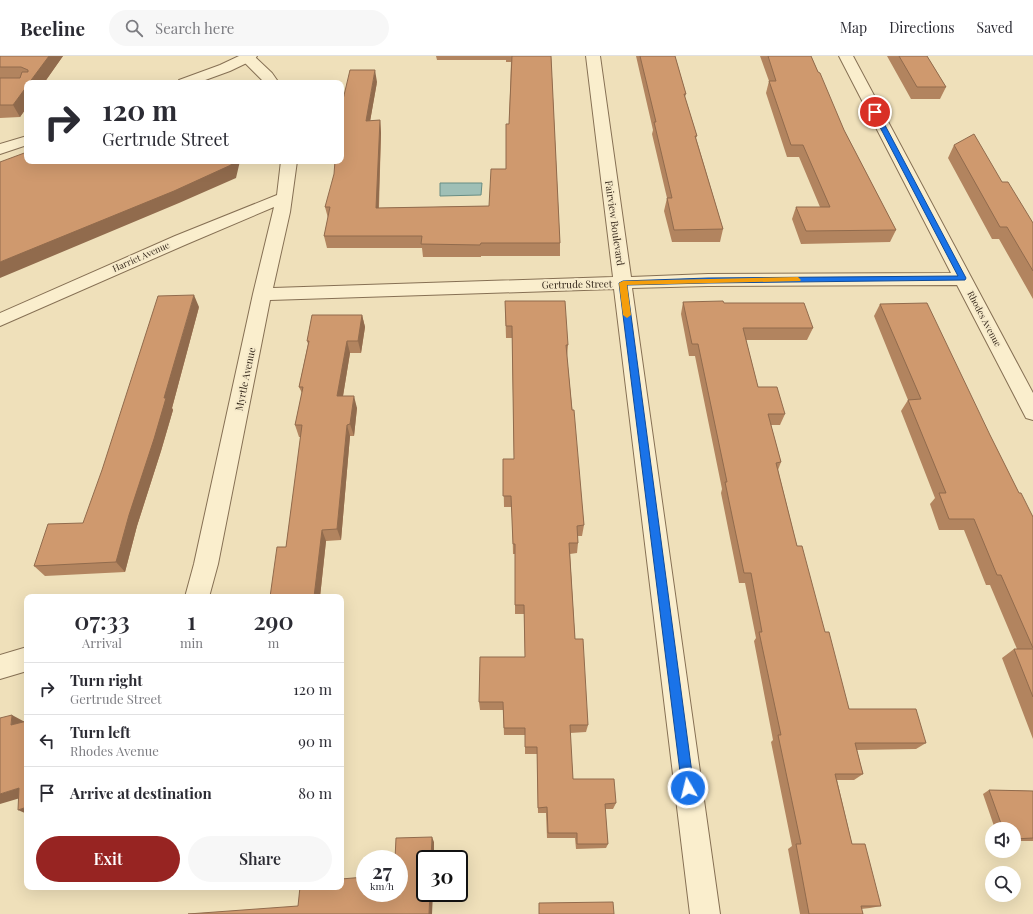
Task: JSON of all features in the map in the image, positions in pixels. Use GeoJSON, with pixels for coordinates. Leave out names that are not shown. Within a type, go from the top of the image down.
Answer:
{"type":"FeatureCollection","features":[{"type":"Feature","properties":{"kind":"street","name":"Fairview Boulevard"},"geometry":{"type":"LineString","coordinates":[[593,56],[705,914]]}},
{"type":"Feature","properties":{"kind":"street","name":"Rhodes Avenue"},"geometry":{"type":"LineString","coordinates":[[846,56],[1033,412]]}},
{"type":"Feature","properties":{"kind":"street"},"geometry":{"type":"LineString","coordinates":[[192,80],[249,57],[270,80]]}},
{"type":"Feature","properties":{"kind":"street"},"geometry":{"type":"LineString","coordinates":[[0,149],[24,141]]}},
{"type":"Feature","properties":{"kind":"street","name":"Myrtle Avenue"},"geometry":{"type":"LineString","coordinates":[[198,594],[206,564],[283,198],[289,164]]}},
{"type":"Feature","properties":{"kind":"street","name":"Harriet Avenue"},"geometry":{"type":"LineString","coordinates":[[0,320],[181,240],[283,198]]}},
{"type":"Feature","properties":{"kind":"street","name":"Gertrude Street"},"geometry":{"type":"LineString","coordinates":[[262,294],[708,280],[963,278]]}},
{"type":"Feature","properties":{"kind":"street"},"geometry":{"type":"LineString","coordinates":[[0,667],[24,660]]}},
{"type":"Feature","properties":{"kind":"water"},"geometry":{"type":"Polygon","coordinates":[[[440,183],[482,183],[481,195],[440,196],[440,183]]]}},
{"type":"Feature","properties":{"kind":"building"},"geometry":{"type":"Polygon","coordinates":[[[0,56],[49,56],[31,80],[24,80],[24,90],[13,105],[0,105],[0,78],[20,78],[22,72],[28,72],[28,70],[21,67],[0,67],[0,56]]]}},
{"type":"Feature","properties":{"kind":"building"},"geometry":{"type":"Polygon","coordinates":[[[512,56],[551,56],[560,243],[481,243],[480,245],[421,244],[422,236],[324,236],[330,207],[325,207],[334,174],[335,164],[344,164],[344,95],[350,70],[375,70],[366,121],[380,120],[376,208],[489,206],[491,169],[506,169],[506,124],[509,124],[512,56]]]}},
{"type":"Feature","properties":{"kind":"building"},"geometry":{"type":"Polygon","coordinates":[[[640,56],[675,56],[686,94],[684,94],[697,136],[695,136],[723,229],[674,230],[667,198],[672,198],[640,56]]]}},
{"type":"Feature","properties":{"kind":"building"},"geometry":{"type":"Polygon","coordinates":[[[768,56],[811,56],[818,72],[820,73],[844,130],[896,230],[806,231],[796,207],[830,207],[803,145],[791,145],[769,81],[776,81],[768,56]]]}},
{"type":"Feature","properties":{"kind":"building"},"geometry":{"type":"Polygon","coordinates":[[[899,56],[927,56],[946,87],[917,87],[899,56]]]}},
{"type":"Feature","properties":{"kind":"building"},"geometry":{"type":"Polygon","coordinates":[[[974,134],[1002,182],[1008,182],[1033,223],[1033,271],[1007,227],[1000,227],[954,145],[974,134]]]}},
{"type":"Feature","properties":{"kind":"building"},"geometry":{"type":"Polygon","coordinates":[[[24,153],[24,164],[232,164],[174,191],[0,262],[0,162],[24,153]]]}},
{"type":"Feature","properties":{"kind":"building"},"geometry":{"type":"Polygon","coordinates":[[[194,295],[164,398],[166,398],[129,515],[116,562],[34,566],[48,524],[83,523],[102,470],[158,296],[194,295]]]}},
{"type":"Feature","properties":{"kind":"building"},"geometry":{"type":"Polygon","coordinates":[[[505,301],[565,301],[568,345],[566,345],[572,410],[574,410],[584,525],[577,526],[578,543],[569,543],[575,639],[583,639],[588,725],[570,725],[573,779],[614,779],[616,803],[605,804],[608,844],[577,844],[577,833],[548,833],[547,807],[538,808],[537,747],[525,747],[525,728],[504,728],[503,702],[479,702],[480,657],[525,657],[524,605],[515,605],[515,544],[513,544],[511,496],[503,496],[503,459],[514,459],[512,326],[506,326],[505,301]]]}},
{"type":"Feature","properties":{"kind":"building"},"geometry":{"type":"Polygon","coordinates":[[[723,301],[724,303],[804,303],[813,328],[743,328],[758,387],[777,387],[785,414],[768,414],[781,462],[776,463],[797,546],[802,546],[825,632],[829,632],[849,709],[916,709],[926,743],[855,743],[863,774],[835,774],[852,844],[865,844],[881,906],[861,906],[863,914],[809,914],[796,844],[801,844],[778,735],[781,735],[759,632],[762,632],[751,573],[744,573],[725,482],[727,482],[698,344],[692,344],[683,302],[723,301]]]}},
{"type":"Feature","properties":{"kind":"building"},"geometry":{"type":"Polygon","coordinates":[[[927,303],[990,435],[1019,493],[1021,493],[1033,517],[1033,648],[1001,575],[997,575],[974,519],[949,519],[939,493],[946,493],[908,400],[921,399],[880,304],[927,303]]]}},
{"type":"Feature","properties":{"kind":"building"},"geometry":{"type":"Polygon","coordinates":[[[312,315],[362,315],[358,341],[347,341],[337,396],[354,396],[350,424],[347,425],[337,529],[322,530],[314,594],[270,594],[277,547],[286,547],[302,425],[295,425],[303,387],[299,387],[309,341],[307,341],[312,315]]]}},
{"type":"Feature","properties":{"kind":"building"},"geometry":{"type":"Polygon","coordinates":[[[1014,649],[1033,649],[1033,697],[1014,649]]]}},
{"type":"Feature","properties":{"kind":"building"},"geometry":{"type":"Polygon","coordinates":[[[12,715],[11,725],[24,722],[24,808],[18,810],[19,788],[0,794],[0,718],[12,715]]]}},
{"type":"Feature","properties":{"kind":"building"},"geometry":{"type":"Polygon","coordinates":[[[989,790],[1033,791],[1033,838],[1021,839],[1021,822],[1000,822],[989,790]]]}},
{"type":"Feature","properties":{"kind":"building"},"geometry":{"type":"Polygon","coordinates":[[[432,837],[431,850],[416,850],[416,902],[430,902],[429,914],[188,914],[298,906],[300,890],[344,890],[344,879],[356,878],[356,902],[408,902],[408,850],[395,850],[396,838],[432,837]]]}},
{"type":"Feature","properties":{"kind":"building"},"geometry":{"type":"Polygon","coordinates":[[[613,902],[614,914],[539,914],[539,903],[613,902]]]}},
{"type":"Feature","properties":{"kind":"slow traffic"},"geometry":{"type":"LineString","coordinates":[[627,315],[623,283],[708,280],[798,280]]}},
{"type":"Feature","properties":{"kind":"route"},"geometry":{"type":"LineString","coordinates":[[688,788],[623,283],[708,280],[963,278],[875,112]]}}]}
